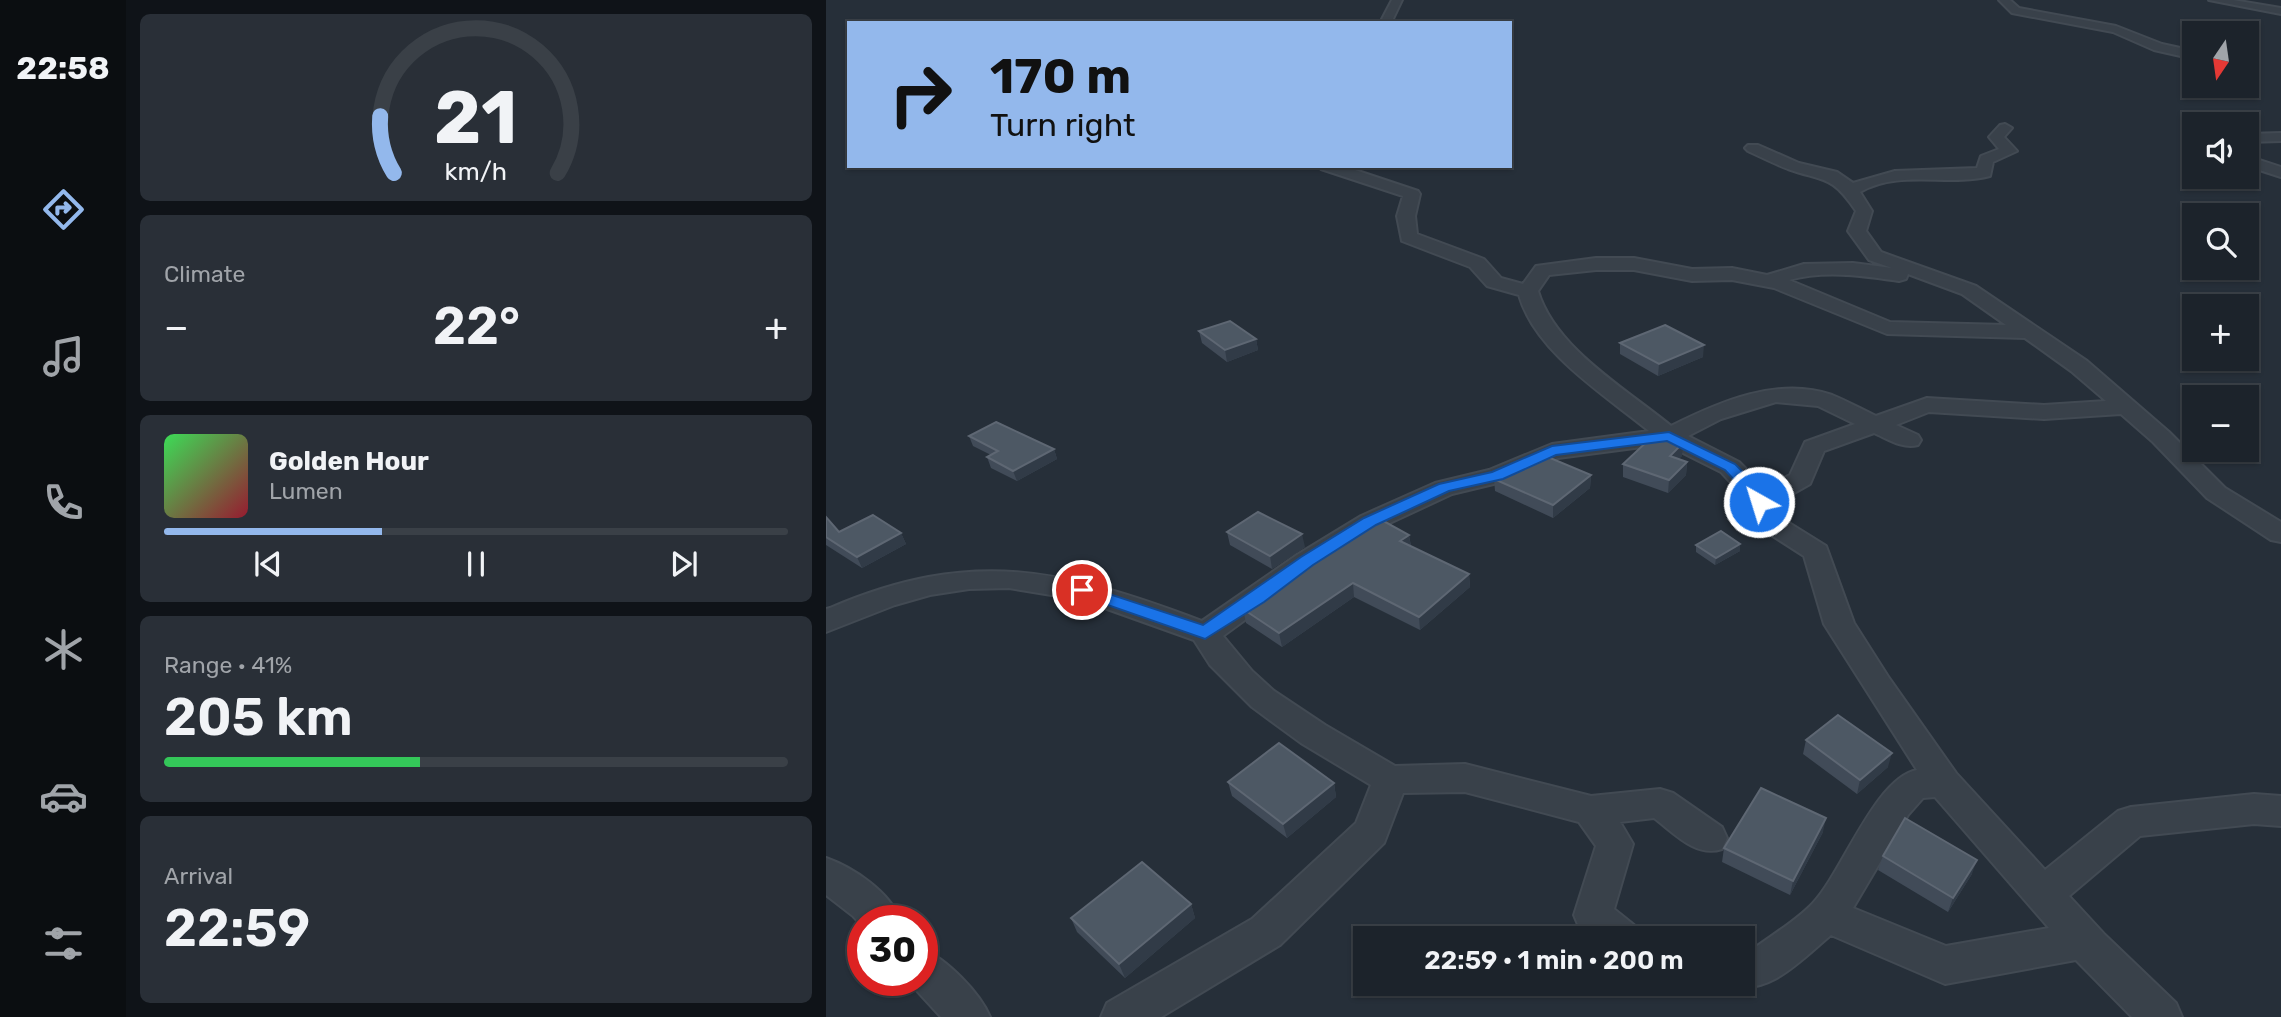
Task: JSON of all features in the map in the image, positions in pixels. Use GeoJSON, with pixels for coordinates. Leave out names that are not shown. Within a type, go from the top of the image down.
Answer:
{"type":"FeatureCollection","features":[{"type":"Feature","properties":{"kind":"street"},"geometry":{"type":"LineString","coordinates":[[1386,21],[1397,0]]}},
{"type":"Feature","properties":{"kind":"street"},"geometry":{"type":"LineString","coordinates":[[2004,0],[2016,11],[2116,29],[2158,47],[2182,52]]}},
{"type":"Feature","properties":{"kind":"street"},"geometry":{"type":"LineString","coordinates":[[2214,0],[2281,11]]}},
{"type":"Feature","properties":{"kind":"street"},"geometry":{"type":"LineString","coordinates":[[1853,190],[1861,183],[1898,177],[1983,173],[1986,159],[2010,151],[1996,136],[2005,128]]}},
{"type":"Feature","properties":{"kind":"street"},"geometry":{"type":"LineString","coordinates":[[2259,138],[2281,137]]}},
{"type":"Feature","properties":{"kind":"street"},"geometry":{"type":"LineString","coordinates":[[1753,148],[1794,166],[1831,175],[1853,190],[1864,211],[1857,231],[1875,256],[1969,290],[2079,366],[2161,438],[2216,493],[2281,534]]}},
{"type":"Feature","properties":{"kind":"street"},"geometry":{"type":"LineString","coordinates":[[2259,165],[2281,172]]}},
{"type":"Feature","properties":{"kind":"street"},"geometry":{"type":"LineString","coordinates":[[1333,168],[1412,194],[1406,216],[1408,236],[1476,262],[1494,282],[1528,291]]}},
{"type":"Feature","properties":{"kind":"street"},"geometry":{"type":"LineString","coordinates":[[1840,269],[1879,257]]}},
{"type":"Feature","properties":{"kind":"street"},"geometry":{"type":"LineString","coordinates":[[1528,291],[1543,270],[1596,264],[1634,264],[1692,275],[1732,274],[1767,281],[1837,305],[1887,328],[2028,332]]}},
{"type":"Feature","properties":{"kind":"street"},"geometry":{"type":"LineString","coordinates":[[1767,281],[1804,270],[1840,269],[1946,282]]}},
{"type":"Feature","properties":{"kind":"street"},"geometry":{"type":"LineString","coordinates":[[1528,291],[1533,308],[1561,348],[1669,436],[1730,467],[1759,497],[1760,516],[1816,552],[1839,624],[1878,687],[1944,783],[2084,940],[2161,1017]]}},
{"type":"Feature","properties":{"kind":"street"},"geometry":{"type":"LineString","coordinates":[[1205,633],[1307,561],[1370,522],[1444,488],[1497,476],[1552,451],[1669,436],[1713,414],[1775,395],[1823,400],[1909,440]]}},
{"type":"Feature","properties":{"kind":"street"},"geometry":{"type":"LineString","coordinates":[[1759,502],[1801,479],[1814,447],[1872,423],[1927,405],[2044,412],[2126,407]]}},
{"type":"Feature","properties":{"kind":"street"},"geometry":{"type":"LineString","coordinates":[[831,612],[914,587],[986,576],[1043,581],[1101,595],[1205,633],[1216,652],[1295,724],[1390,780],[1465,778],[1591,811],[1660,803],[1709,838]]}},
{"type":"Feature","properties":{"kind":"street"},"geometry":{"type":"LineString","coordinates":[[1122,1017],[1266,932],[1371,832],[1390,780]]}},
{"type":"Feature","properties":{"kind":"street"},"geometry":{"type":"LineString","coordinates":[[1755,968],[1764,965],[1827,915],[1895,805],[1914,784],[1944,783]]}},
{"type":"Feature","properties":{"kind":"street"},"geometry":{"type":"LineString","coordinates":[[2043,895],[2131,822],[2254,808],[2281,811]]}},
{"type":"Feature","properties":{"kind":"street"},"geometry":{"type":"LineString","coordinates":[[1591,811],[1615,844],[1593,915],[1606,926]]}},
{"type":"Feature","properties":{"kind":"street"},"geometry":{"type":"LineString","coordinates":[[826,874],[868,905]]}},
{"type":"Feature","properties":{"kind":"street"},"geometry":{"type":"LineString","coordinates":[[1827,915],[1945,965],[2084,940]]}},
{"type":"Feature","properties":{"kind":"street"},"geometry":{"type":"LineString","coordinates":[[938,985],[969,1017]]}},
{"type":"Feature","properties":{"kind":"building"},"geometry":{"type":"Polygon","coordinates":[[[1230,321],[1256,339],[1225,350],[1199,331],[1230,321]]]}},
{"type":"Feature","properties":{"kind":"building"},"geometry":{"type":"Polygon","coordinates":[[[1665,325],[1704,345],[1659,364],[1620,343],[1665,325]]]}},
{"type":"Feature","properties":{"kind":"building"},"geometry":{"type":"Polygon","coordinates":[[[996,422],[1054,449],[1013,471],[987,457],[998,451],[969,436],[996,422]]]}},
{"type":"Feature","properties":{"kind":"building"},"geometry":{"type":"Polygon","coordinates":[[[1659,435],[1683,443],[1670,456],[1687,462],[1669,480],[1623,464],[1653,436],[1659,435]]]}},
{"type":"Feature","properties":{"kind":"building"},"geometry":{"type":"Polygon","coordinates":[[[1543,455],[1591,475],[1553,505],[1494,479],[1505,471],[1543,455]]]}},
{"type":"Feature","properties":{"kind":"building"},"geometry":{"type":"Polygon","coordinates":[[[1258,512],[1302,534],[1270,556],[1227,532],[1258,512]]]}},
{"type":"Feature","properties":{"kind":"building"},"geometry":{"type":"Polygon","coordinates":[[[873,515],[901,533],[857,557],[826,537],[826,517],[839,532],[873,515]]]}},
{"type":"Feature","properties":{"kind":"building"},"geometry":{"type":"Polygon","coordinates":[[[1378,518],[1409,535],[1400,541],[1469,574],[1419,617],[1353,583],[1279,633],[1243,609],[1316,556],[1378,518]]]}},
{"type":"Feature","properties":{"kind":"building"},"geometry":{"type":"Polygon","coordinates":[[[1721,531],[1740,544],[1716,558],[1696,545],[1721,531]]]}},
{"type":"Feature","properties":{"kind":"building"},"geometry":{"type":"Polygon","coordinates":[[[1838,715],[1892,753],[1860,780],[1806,740],[1838,715]]]}},
{"type":"Feature","properties":{"kind":"building"},"geometry":{"type":"Polygon","coordinates":[[[1279,743],[1334,783],[1283,824],[1228,782],[1279,743]]]}},
{"type":"Feature","properties":{"kind":"building"},"geometry":{"type":"Polygon","coordinates":[[[1761,788],[1826,818],[1793,881],[1724,848],[1761,788]]]}},
{"type":"Feature","properties":{"kind":"building"},"geometry":{"type":"Polygon","coordinates":[[[1905,818],[1977,860],[1953,898],[1883,856],[1905,818]]]}},
{"type":"Feature","properties":{"kind":"building"},"geometry":{"type":"Polygon","coordinates":[[[1142,862],[1191,904],[1119,964],[1071,918],[1142,862]]]}},
{"type":"Feature","properties":{"kind":"route"},"geometry":{"type":"LineString","coordinates":[[1082,590],[1205,633],[1307,561],[1370,522],[1444,488],[1497,476],[1552,451],[1669,436],[1730,467],[1759,497],[1759,502]]}}]}
